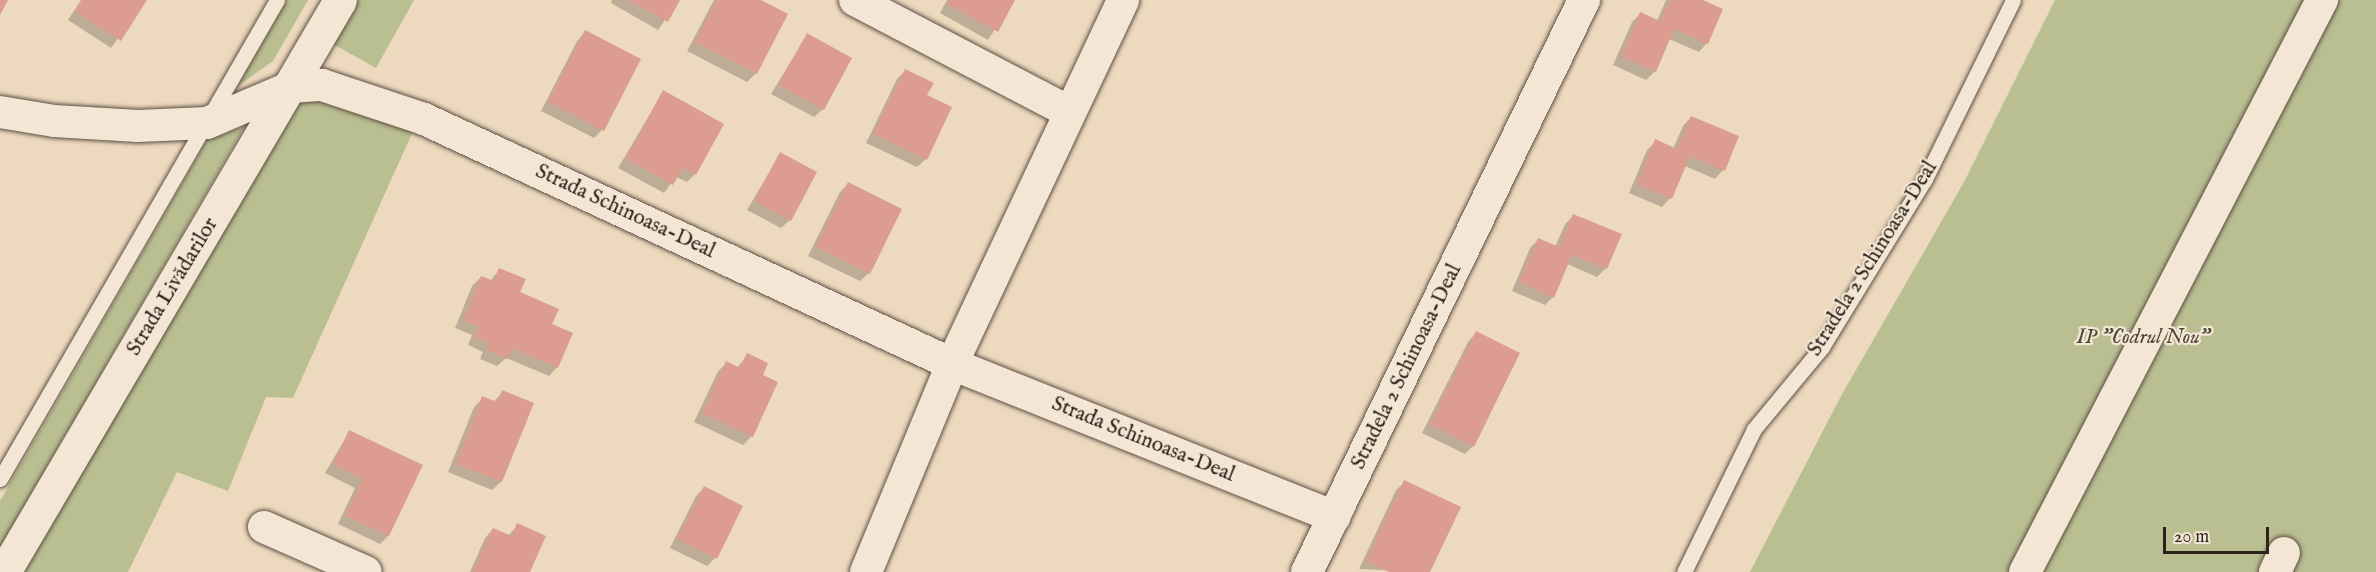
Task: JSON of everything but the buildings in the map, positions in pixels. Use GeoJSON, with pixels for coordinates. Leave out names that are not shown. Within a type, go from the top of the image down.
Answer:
{"type":"FeatureCollection","features":[{"type":"Feature","properties":{"kind":"street","name":"Strada Livădarilor"},"geometry":{"type":"LineString","coordinates":[[4,572],[291,87],[340,0]]}},
{"type":"Feature","properties":{"kind":"street"},"geometry":{"type":"LineString","coordinates":[[855,0],[1069,112]]}},
{"type":"Feature","properties":{"kind":"street"},"geometry":{"type":"LineString","coordinates":[[866,572],[952,364],[1123,0]]}},
{"type":"Feature","properties":{"kind":"street","name":"Stradela 2 Schinoasa-Deal"},"geometry":{"type":"LineString","coordinates":[[1307,572],[1584,0]]}},
{"type":"Feature","properties":{"kind":"street"},"geometry":{"type":"LineString","coordinates":[[2025,572],[2322,0]]}},
{"type":"Feature","properties":{"kind":"street","name":"Strada Schinoasa-Deal"},"geometry":{"type":"LineString","coordinates":[[207,123],[291,87],[322,85],[424,119],[952,364],[1334,517]]}},
{"type":"Feature","properties":{"kind":"street"},"geometry":{"type":"LineString","coordinates":[[0,112],[54,121],[128,126],[207,123]]}},
{"type":"Feature","properties":{"kind":"street"},"geometry":{"type":"LineString","coordinates":[[264,527],[366,572]]}},
{"type":"Feature","properties":{"kind":"lane"},"geometry":{"type":"LineString","coordinates":[[0,479],[277,0]]}},
{"type":"Feature","properties":{"kind":"lane","name":"Stradela 2 Schinoasa-Deal"},"geometry":{"type":"LineString","coordinates":[[1684,572],[1754,429],[1822,347],[1925,179],[2013,0]]}},
{"type":"Feature","properties":{"kind":"green space"},"geometry":{"type":"Polygon","coordinates":[[[287,0],[308,0],[273,61],[237,87],[287,0]]]}},
{"type":"Feature","properties":{"kind":"green space"},"geometry":{"type":"Polygon","coordinates":[[[358,0],[414,0],[376,68],[333,44],[358,0]]]}},
{"type":"Feature","properties":{"kind":"green space","name":"IP \"Codrul Nou\""},"geometry":{"type":"Polygon","coordinates":[[[2055,0],[2376,0],[2376,572],[1750,572],[1841,396],[1963,184],[2055,0]]]}},
{"type":"Feature","properties":{"kind":"green space"},"geometry":{"type":"Polygon","coordinates":[[[318,98],[414,129],[293,398],[266,397],[228,491],[177,472],[128,572],[23,572],[299,102],[318,98]]]}},
{"type":"Feature","properties":{"kind":"green space"},"geometry":{"type":"Polygon","coordinates":[[[245,126],[0,547],[0,501],[207,140],[245,126]]]}}]}
